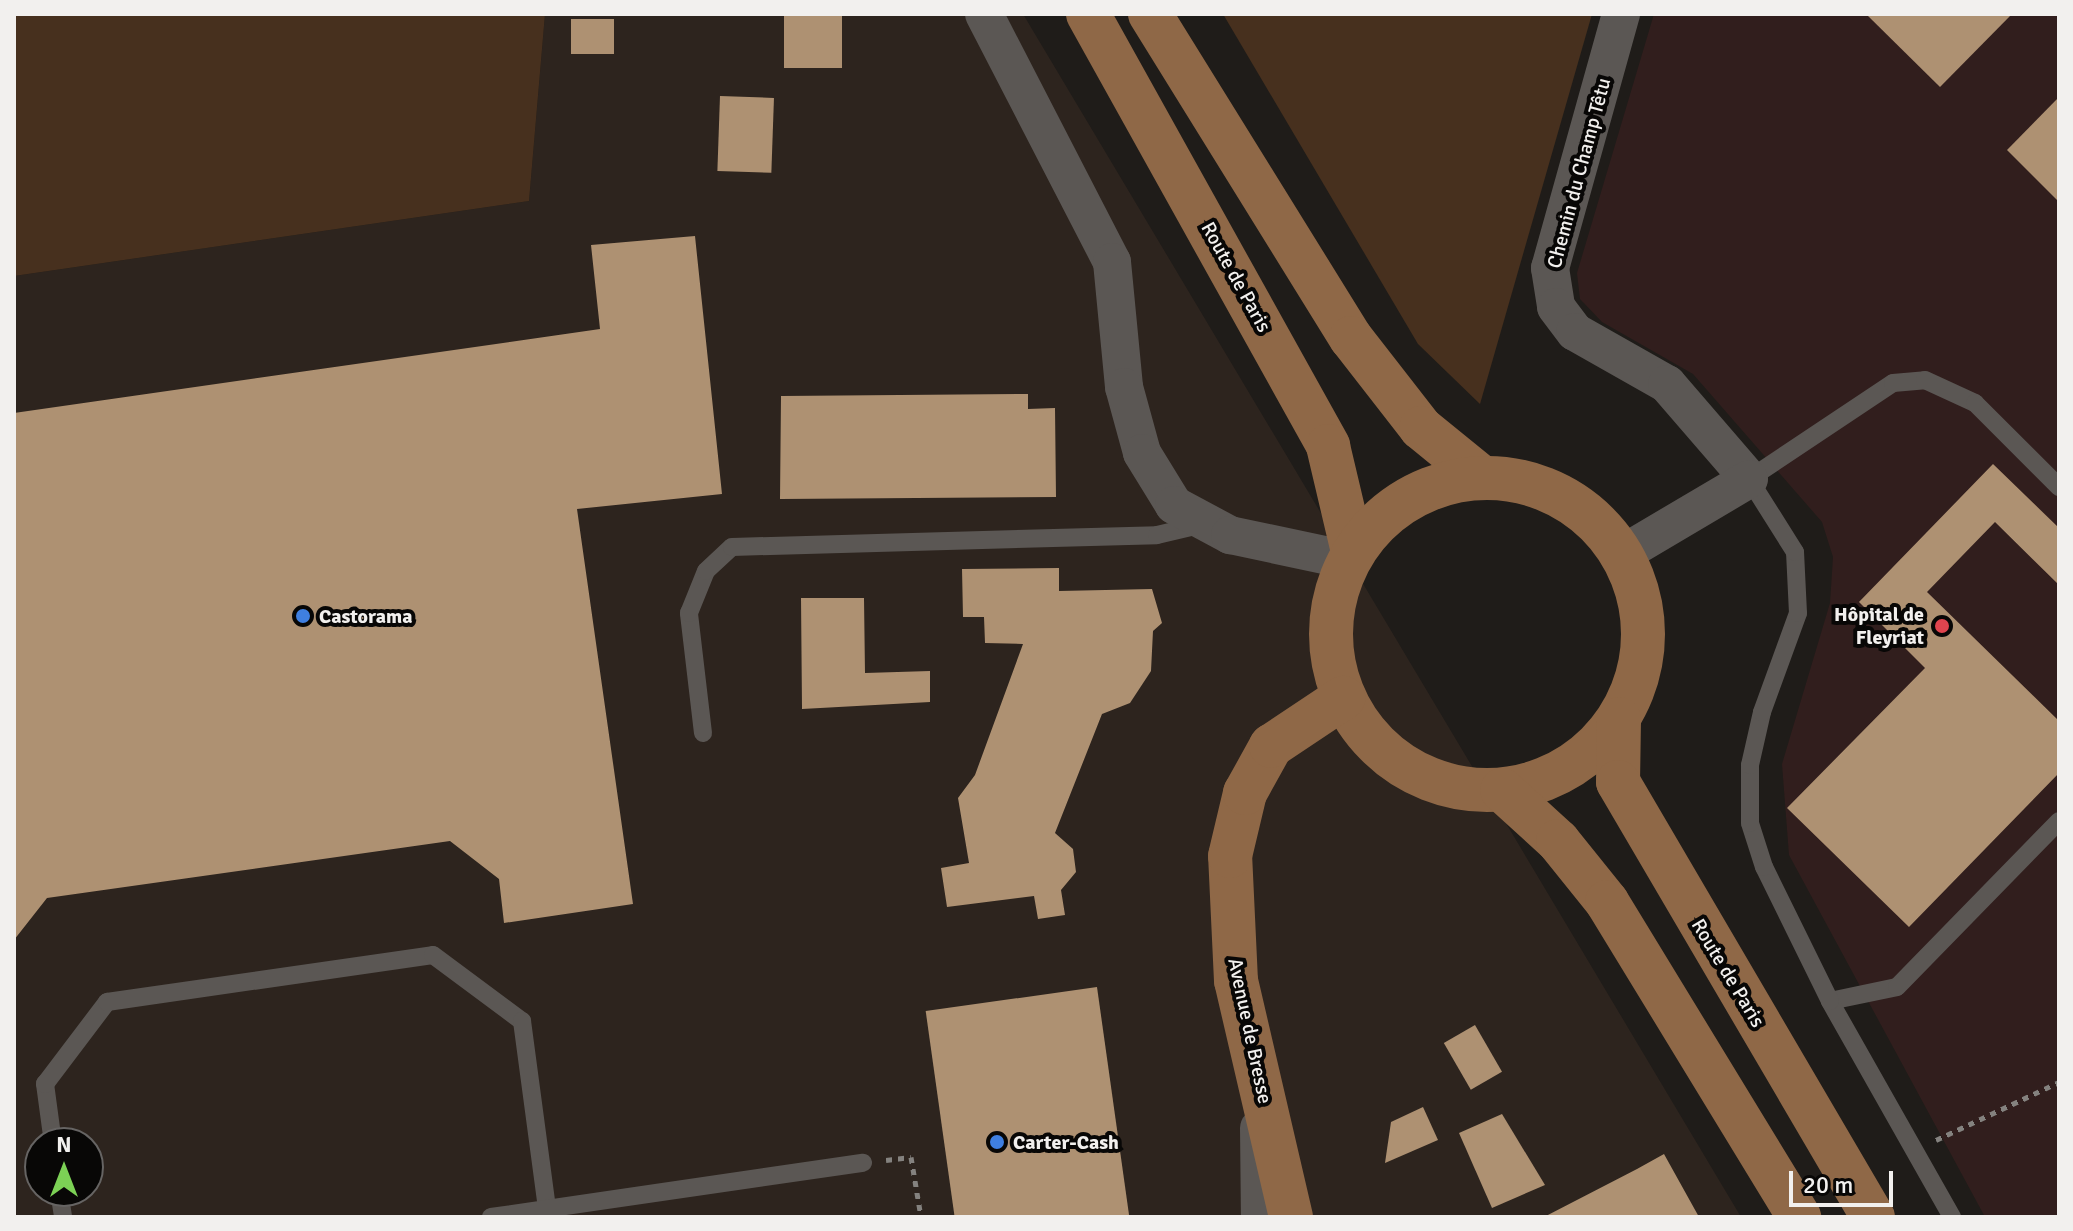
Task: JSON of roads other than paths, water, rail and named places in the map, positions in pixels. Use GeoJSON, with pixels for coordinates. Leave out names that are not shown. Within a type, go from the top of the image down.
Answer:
{"type":"FeatureCollection","features":[{"type":"Feature","properties":{"kind":"main road","name":"Route de Paris"},"geometry":{"type":"LineString","coordinates":[[1088,14],[1328,446],[1351,556]]}},
{"type":"Feature","properties":{"kind":"main road"},"geometry":{"type":"LineString","coordinates":[[1150,14],[1351,338],[1421,428],[1481,477]]}},
{"type":"Feature","properties":{"kind":"main road"},"geometry":{"type":"LineString","coordinates":[[1481,477],[1523,481],[1562,496],[1596,521],[1622,554],[1639,594],[1644,637],[1637,680],[1619,719],[1588,755],[1548,779],[1502,790],[1425,778],[1363,731],[1343,698],[1330,628],[1351,556],[1387,513],[1431,487],[1481,477]]}},
{"type":"Feature","properties":{"kind":"main road","name":"Avenue de Bresse"},"geometry":{"type":"LineString","coordinates":[[1291,1217],[1250,1041],[1230,933],[1230,856],[1245,793],[1271,746],[1343,698]]}},
{"type":"Feature","properties":{"kind":"main road","name":"Route de Paris"},"geometry":{"type":"LineString","coordinates":[[1619,719],[1618,782],[1873,1217]]}},
{"type":"Feature","properties":{"kind":"main road"},"geometry":{"type":"LineString","coordinates":[[1502,790],[1558,841],[1607,902],[1799,1217]]}},
{"type":"Feature","properties":{"kind":"street"},"geometry":{"type":"LineString","coordinates":[[984,14],[1112,262],[1124,387],[1142,453],[1174,505],[1206,523],[1351,556]]}},
{"type":"Feature","properties":{"kind":"street","name":"Chemin du Champ Têtu"},"geometry":{"type":"LineString","coordinates":[[1621,14],[1550,268],[1556,307],[1575,332],[1667,384],[1749,479]]}},
{"type":"Feature","properties":{"kind":"street"},"geometry":{"type":"LineString","coordinates":[[1622,554],[1749,479]]}},
{"type":"Feature","properties":{"kind":"street"},"geometry":{"type":"LineString","coordinates":[[1250,1041],[1260,1217]]}},
{"type":"Feature","properties":{"kind":"lane"},"geometry":{"type":"LineString","coordinates":[[1952,1217],[1830,1001],[1764,867],[1750,823],[1750,765],[1762,712],[1798,613],[1795,552],[1749,479],[1893,383],[1925,380],[1975,403],[2059,487]]}},
{"type":"Feature","properties":{"kind":"lane"},"geometry":{"type":"LineString","coordinates":[[703,733],[689,613],[706,571],[732,547],[1157,535],[1206,523]]}},
{"type":"Feature","properties":{"kind":"lane"},"geometry":{"type":"LineString","coordinates":[[1830,1001],[1897,987],[2059,821]]}},
{"type":"Feature","properties":{"kind":"lane"},"geometry":{"type":"LineString","coordinates":[[51,1127],[45,1084],[107,1002],[433,955],[522,1021],[548,1213]]}},
{"type":"Feature","properties":{"kind":"lane"},"geometry":{"type":"LineString","coordinates":[[491,1217],[548,1213],[863,1163]]}},
{"type":"Feature","properties":{"kind":"place","name":"Castorama"},"geometry":{"type":"Point","coordinates":[303,616]}},
{"type":"Feature","properties":{"kind":"place","name":"Hôpital de Fleyriat"},"geometry":{"type":"Point","coordinates":[1942,626]}},
{"type":"Feature","properties":{"kind":"place","name":"Carter-Cash"},"geometry":{"type":"Point","coordinates":[997,1142]}}]}
